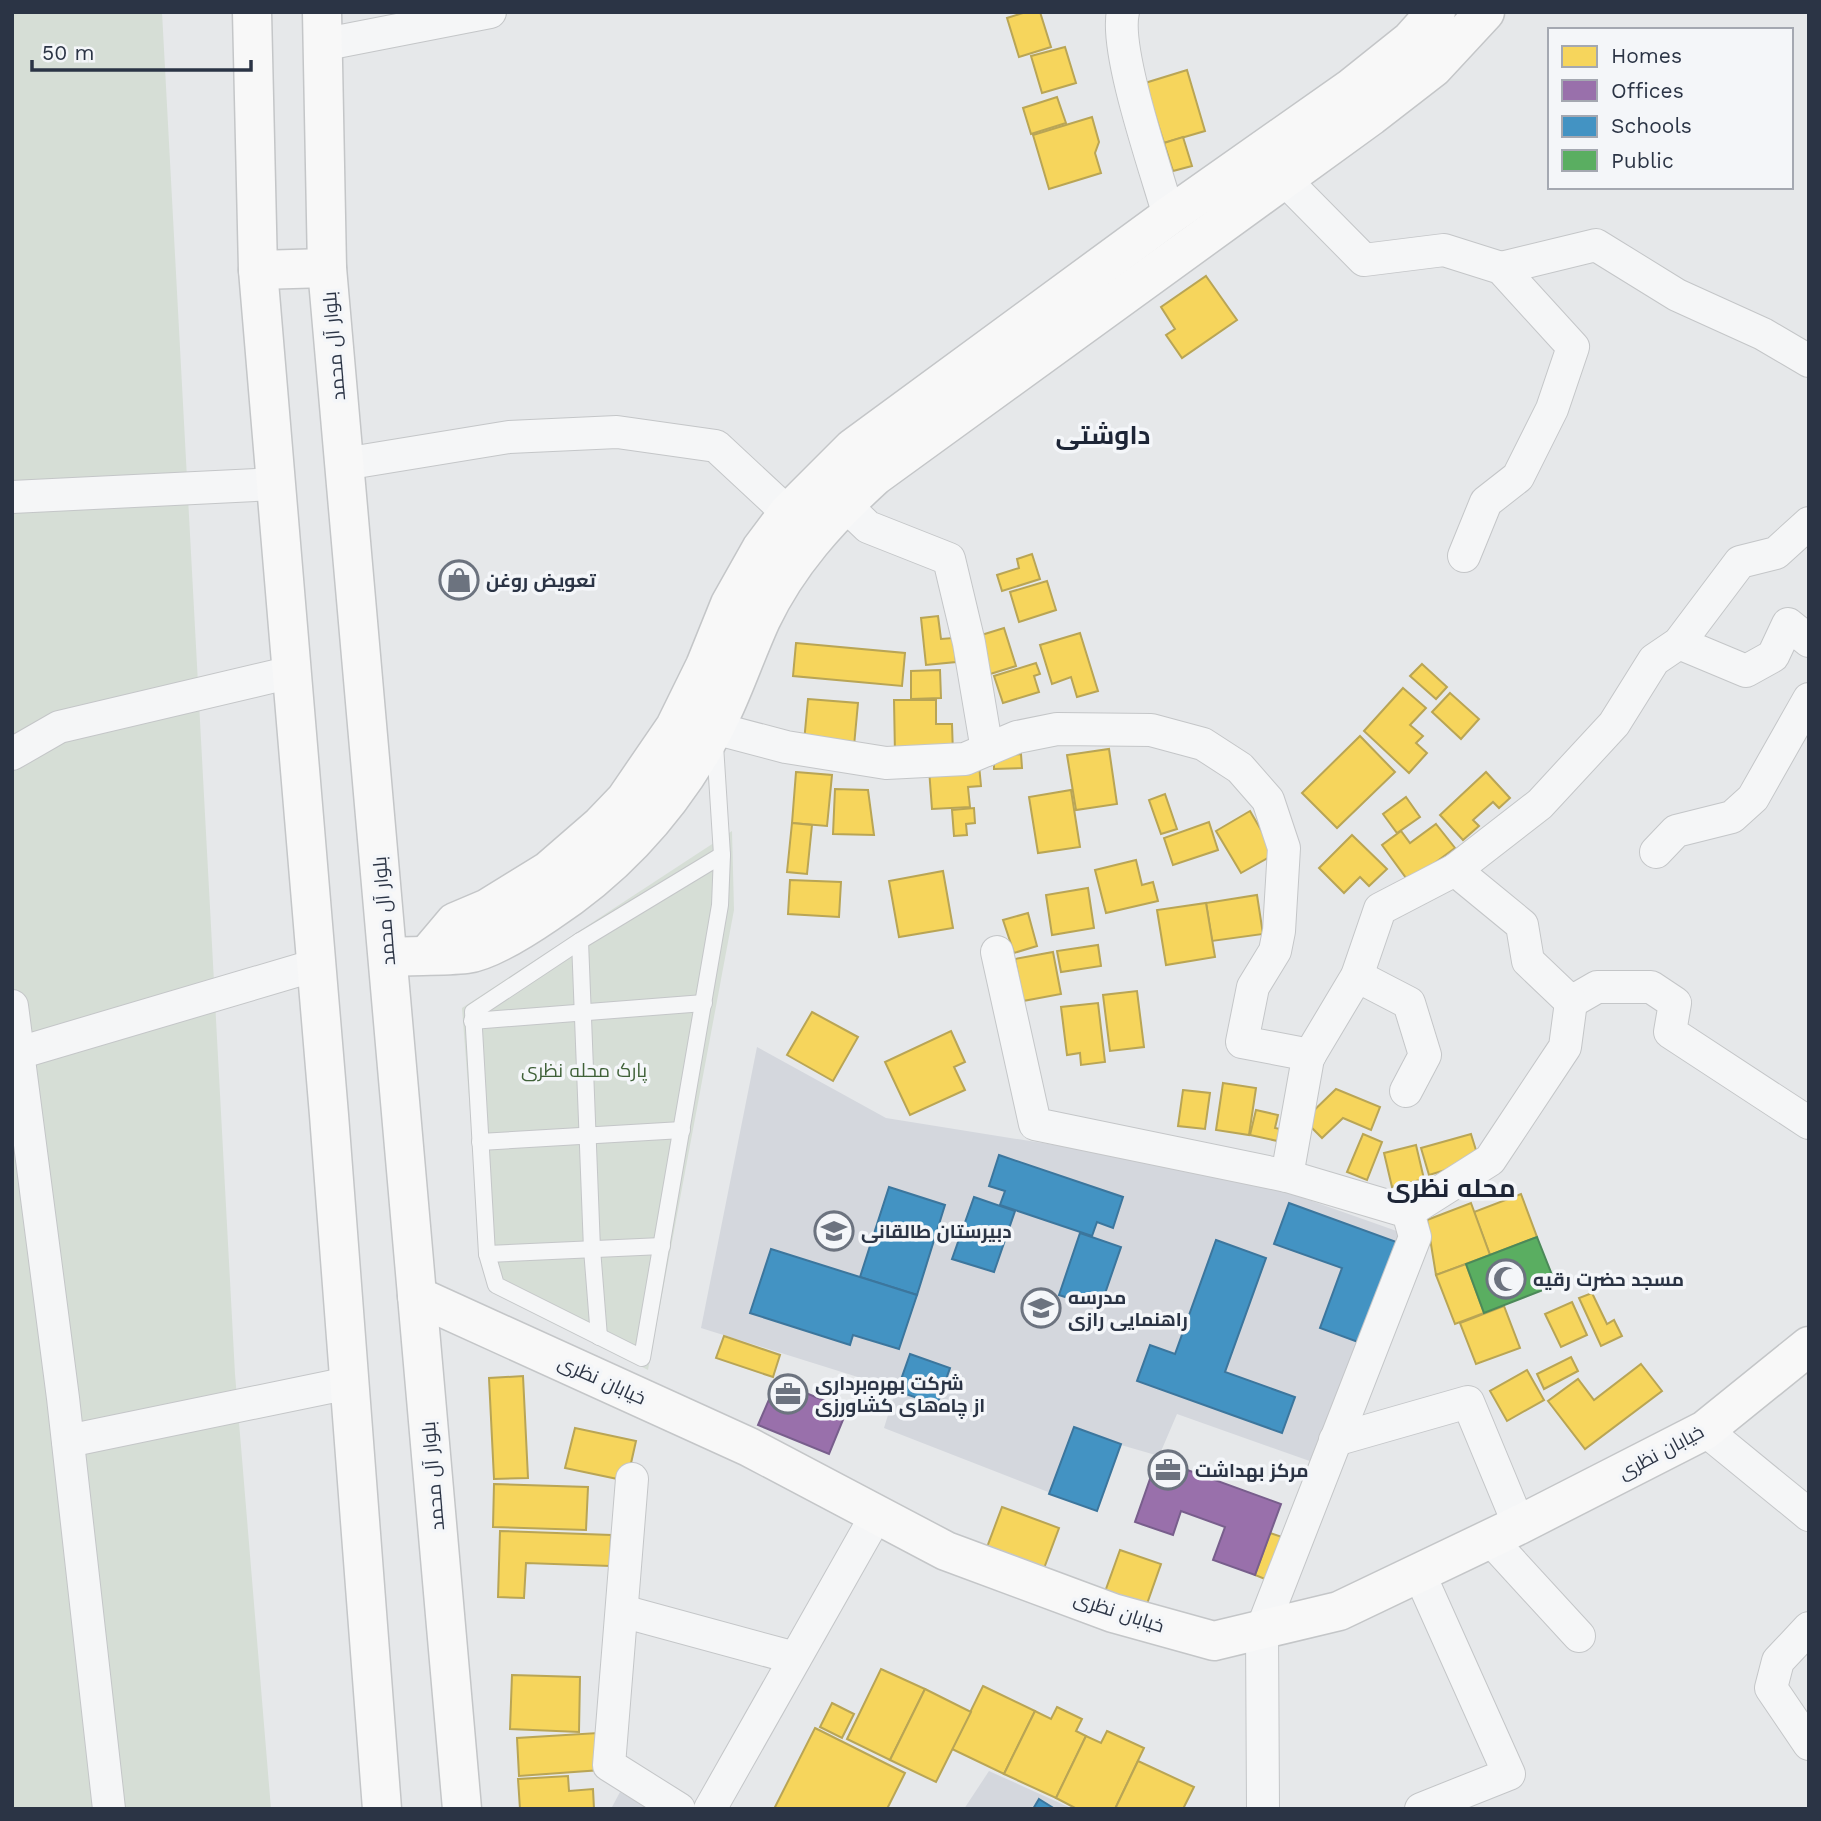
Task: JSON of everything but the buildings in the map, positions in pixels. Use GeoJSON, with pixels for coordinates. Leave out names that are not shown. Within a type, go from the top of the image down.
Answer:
{"type":"FeatureCollection","features":[{"type":"Feature","properties":{"kind":"main road"},"geometry":{"type":"LineString","coordinates":[[252,12],[258,270],[382,1809]]}},
{"type":"Feature","properties":{"kind":"main road"},"geometry":{"type":"LineString","coordinates":[[428,954],[455,922],[488,908],[548,871],[601,825],[625,800],[675,727],[705,666],[730,604],[761,549],[788,513],[853,448],[1169,216],[1351,88],[1411,40],[1436,12]]}},
{"type":"Feature","properties":{"kind":"main road"},"geometry":{"type":"LineString","coordinates":[[388,957],[470,954],[537,920],[598,876],[652,823],[681,784],[714,728],[775,593],[815,534],[844,504],[875,476],[1433,68],[1485,12]]}},
{"type":"Feature","properties":{"kind":"main road","name":"بلوار آل محمد"},"geometry":{"type":"LineString","coordinates":[[321,29],[327,268],[462,1809]]}},
{"type":"Feature","properties":{"kind":"main road"},"geometry":{"type":"LineString","coordinates":[[258,270],[327,268]]}},
{"type":"Feature","properties":{"kind":"main road","name":"خیابان نظری"},"geometry":{"type":"LineString","coordinates":[[417,1296],[750,1447],[946,1551],[1113,1614],[1214,1641],[1339,1611],[1504,1532],[1705,1430],[1809,1346]]}},
{"type":"Feature","properties":{"kind":"street"},"geometry":{"type":"LineString","coordinates":[[321,29],[490,12]]}},
{"type":"Feature","properties":{"kind":"street"},"geometry":{"type":"LineString","coordinates":[[1123,12],[1120,23],[1128,65],[1169,216]]}},
{"type":"Feature","properties":{"kind":"street"},"geometry":{"type":"LineString","coordinates":[[1283,178],[1364,260],[1444,250],[1501,268],[1573,347],[1552,409],[1518,477],[1486,502],[1464,556]]}},
{"type":"Feature","properties":{"kind":"street"},"geometry":{"type":"LineString","coordinates":[[1501,268],[1596,245],[1677,295],[1763,334],[1809,361]]}},
{"type":"Feature","properties":{"kind":"street"},"geometry":{"type":"LineString","coordinates":[[344,464],[509,437],[617,432],[716,446],[788,513]]}},
{"type":"Feature","properties":{"kind":"street"},"geometry":{"type":"LineString","coordinates":[[12,496],[276,484]]}},
{"type":"Feature","properties":{"kind":"street"},"geometry":{"type":"LineString","coordinates":[[844,504],[868,527],[949,559],[969,643],[987,750]]}},
{"type":"Feature","properties":{"kind":"street"},"geometry":{"type":"LineString","coordinates":[[1287,1176],[1310,1055],[1357,976],[1380,909],[1455,870],[1540,804],[1614,724],[1654,660],[1679,643],[1740,562],[1776,552],[1809,523]]}},
{"type":"Feature","properties":{"kind":"street"},"geometry":{"type":"LineString","coordinates":[[1679,643],[1746,671],[1773,656],[1788,624],[1809,641]]}},
{"type":"Feature","properties":{"kind":"street"},"geometry":{"type":"LineString","coordinates":[[12,754],[59,727],[292,672]]}},
{"type":"Feature","properties":{"kind":"street"},"geometry":{"type":"LineString","coordinates":[[1656,852],[1676,831],[1732,817],[1753,798],[1809,699]]}},
{"type":"Feature","properties":{"kind":"street"},"geometry":{"type":"LineString","coordinates":[[714,728],[786,747],[886,763],[965,759],[1017,737],[1057,729],[1151,730],[1203,744],[1240,768],[1268,800],[1284,848],[1279,931],[1275,951],[1253,987],[1242,1042],[1310,1055]]}},
{"type":"Feature","properties":{"kind":"street"},"geometry":{"type":"LineString","coordinates":[[1455,870],[1522,925],[1528,961],[1571,1002]]}},
{"type":"Feature","properties":{"kind":"street"},"geometry":{"type":"LineString","coordinates":[[997,952],[1035,1124],[1287,1176],[1408,1212],[1490,1160],[1565,1047],[1571,1002]]}},
{"type":"Feature","properties":{"kind":"street"},"geometry":{"type":"LineString","coordinates":[[16,1054],[316,965]]}},
{"type":"Feature","properties":{"kind":"street"},"geometry":{"type":"LineString","coordinates":[[1357,976],[1409,1003],[1425,1055],[1406,1091]]}},
{"type":"Feature","properties":{"kind":"street"},"geometry":{"type":"LineString","coordinates":[[1571,1002],[1597,987],[1651,987],[1675,1003],[1670,1032],[1809,1123]]}},
{"type":"Feature","properties":{"kind":"street"},"geometry":{"type":"LineString","coordinates":[[12,1006],[16,1054],[68,1440],[109,1809]]}},
{"type":"Feature","properties":{"kind":"street"},"geometry":{"type":"LineString","coordinates":[[1263,1809],[1262,1629],[1415,1237],[1408,1212]]}},
{"type":"Feature","properties":{"kind":"street"},"geometry":{"type":"LineString","coordinates":[[68,1440],[349,1383]]}},
{"type":"Feature","properties":{"kind":"street"},"geometry":{"type":"LineString","coordinates":[[1335,1440],[1468,1402],[1504,1532],[1579,1636]]}},
{"type":"Feature","properties":{"kind":"street"},"geometry":{"type":"LineString","coordinates":[[1705,1430],[1809,1515]]}},
{"type":"Feature","properties":{"kind":"street"},"geometry":{"type":"LineString","coordinates":[[632,1479],[609,1765],[679,1809]]}},
{"type":"Feature","properties":{"kind":"street"},"geometry":{"type":"LineString","coordinates":[[710,1809],[877,1514]]}},
{"type":"Feature","properties":{"kind":"street"},"geometry":{"type":"LineString","coordinates":[[1419,1573],[1509,1774],[1421,1809]]}},
{"type":"Feature","properties":{"kind":"street"},"geometry":{"type":"LineString","coordinates":[[622,1611],[795,1658]]}},
{"type":"Feature","properties":{"kind":"street"},"geometry":{"type":"LineString","coordinates":[[1809,1628],[1778,1661],[1771,1688],[1809,1744]]}},
{"type":"Feature","properties":{"kind":"lane"},"geometry":{"type":"LineString","coordinates":[[714,728],[722,855],[720,905],[642,1358],[496,1284],[487,1254],[473,1012],[580,941],[722,855]]}},
{"type":"Feature","properties":{"kind":"lane"},"geometry":{"type":"LineString","coordinates":[[580,941],[592,1249],[599,1337]]}},
{"type":"Feature","properties":{"kind":"lane"},"geometry":{"type":"LineString","coordinates":[[472,1021],[704,1003]]}},
{"type":"Feature","properties":{"kind":"lane"},"geometry":{"type":"LineString","coordinates":[[480,1142],[682,1130]]}},
{"type":"Feature","properties":{"kind":"lane"},"geometry":{"type":"LineString","coordinates":[[487,1254],[662,1246]]}},
{"type":"Feature","properties":{"kind":"shaded area"},"geometry":{"type":"Polygon","coordinates":[[[757,1047],[886,1118],[1235,1174],[1408,1235],[1321,1465],[1177,1414],[1159,1456],[1121,1445],[1097,1511],[884,1428],[896,1389],[701,1328],[757,1047]]]}},
{"type":"Feature","properties":{"kind":"shaded area"},"geometry":{"type":"Polygon","coordinates":[[[989,1771],[1073,1809],[964,1809],[989,1771]]]}},
{"type":"Feature","properties":{"kind":"shaded area"},"geometry":{"type":"Polygon","coordinates":[[[620,1792],[649,1809],[611,1809],[620,1792]]]}},
{"type":"Feature","properties":{"kind":"green space"},"geometry":{"type":"Polygon","coordinates":[[[12,12],[162,12],[235,1374],[271,1809],[12,1809],[12,12]]]}},
{"type":"Feature","properties":{"kind":"green space","name":"پارک محله نظری"},"geometry":{"type":"Polygon","coordinates":[[[732,831],[734,910],[648,1370],[493,1291],[482,1266],[462,1008],[732,831]]]}},
{"type":"Feature","properties":{"kind":"place","name":"تعویض روغن"},"geometry":{"type":"Point","coordinates":[459,580]}},
{"type":"Feature","properties":{"kind":"place","name":"دبیرستان طالقانی"},"geometry":{"type":"Point","coordinates":[834,1231]}},
{"type":"Feature","properties":{"kind":"place","name":"مسجد حضرت رقیه"},"geometry":{"type":"Point","coordinates":[1506,1279]}},
{"type":"Feature","properties":{"kind":"place","name":"مدرسه راهنمایی رازی"},"geometry":{"type":"Point","coordinates":[1041,1308]}},
{"type":"Feature","properties":{"kind":"place","name":"شرکت بهره‌برداری از چاه‌های کشاورزی"},"geometry":{"type":"Point","coordinates":[788,1394]}},
{"type":"Feature","properties":{"kind":"place","name":"مرکز بهداشت"},"geometry":{"type":"Point","coordinates":[1168,1470]}},
{"type":"Feature","properties":{"kind":"district","name":"داوشتی"},"geometry":{"type":"Point","coordinates":[1103,435]}},
{"type":"Feature","properties":{"kind":"district","name":"محله نظری"},"geometry":{"type":"Point","coordinates":[1451,1188]}}]}
